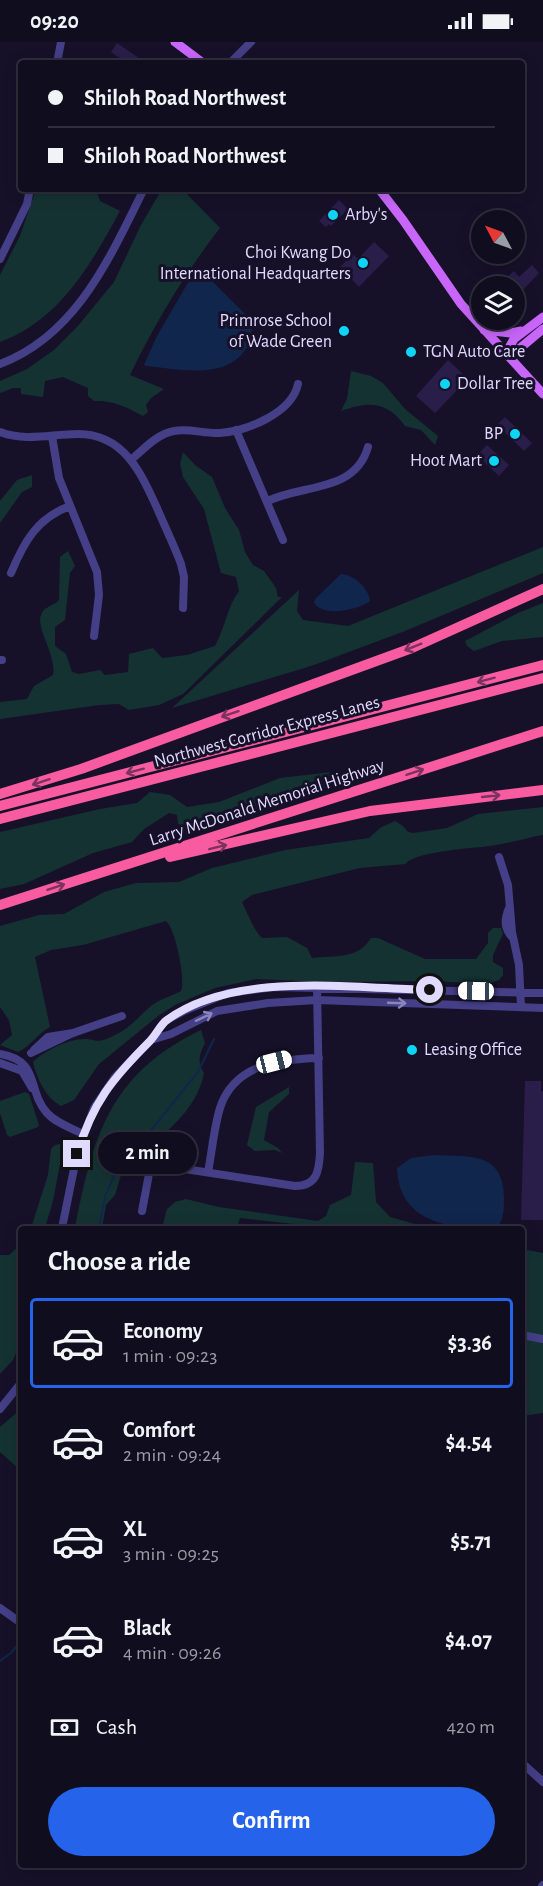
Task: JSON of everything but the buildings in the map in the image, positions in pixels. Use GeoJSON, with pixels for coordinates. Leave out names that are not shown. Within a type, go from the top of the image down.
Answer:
{"type":"FeatureCollection","features":[{"type":"Feature","properties":{"kind":"highway"},"geometry":{"type":"LineString","coordinates":[[0,794],[101,762],[412,648],[543,589]]}},
{"type":"Feature","properties":{"kind":"highway"},"geometry":{"type":"LineString","coordinates":[[0,806],[543,665]]}},
{"type":"Feature","properties":{"kind":"highway","name":"Northwest Corridor Express Lanes"},"geometry":{"type":"LineString","coordinates":[[0,819],[543,678]]}},
{"type":"Feature","properties":{"kind":"highway","name":"Larry McDonald Memorial Highway"},"geometry":{"type":"LineString","coordinates":[[0,905],[543,731]]}},
{"type":"Feature","properties":{"kind":"highway"},"geometry":{"type":"LineString","coordinates":[[140,861],[201,851],[370,811],[543,790]]}},
{"type":"Feature","properties":{"kind":"main road"},"geometry":{"type":"LineString","coordinates":[[175,42],[199,60]]}},
{"type":"Feature","properties":{"kind":"main road"},"geometry":{"type":"LineString","coordinates":[[381,192],[404,220],[471,315]]}},
{"type":"Feature","properties":{"kind":"main road"},"geometry":{"type":"LineString","coordinates":[[525,327],[543,317]]}},
{"type":"Feature","properties":{"kind":"main road"},"geometry":{"type":"LineString","coordinates":[[506,353],[514,339],[528,326]]}},
{"type":"Feature","properties":{"kind":"main road"},"geometry":{"type":"LineString","coordinates":[[506,353],[519,349],[543,329]]}},
{"type":"Feature","properties":{"kind":"main road"},"geometry":{"type":"LineString","coordinates":[[484,330],[511,333],[518,330]]}},
{"type":"Feature","properties":{"kind":"main road"},"geometry":{"type":"LineString","coordinates":[[484,330],[542,395]]}},
{"type":"Feature","properties":{"kind":"street"},"geometry":{"type":"LineString","coordinates":[[58,60],[61,42]]}},
{"type":"Feature","properties":{"kind":"street"},"geometry":{"type":"LineString","coordinates":[[233,60],[250,42]]}},
{"type":"Feature","properties":{"kind":"street"},"geometry":{"type":"LineString","coordinates":[[0,258],[21,218],[29,192]]}},
{"type":"Feature","properties":{"kind":"street"},"geometry":{"type":"LineString","coordinates":[[0,364],[52,332],[85,298],[100,276],[142,192]]}},
{"type":"Feature","properties":{"kind":"street"},"geometry":{"type":"LineString","coordinates":[[132,459],[161,436],[173,431],[213,433],[236,430],[269,416],[286,405],[296,392],[298,384]]}},
{"type":"Feature","properties":{"kind":"street"},"geometry":{"type":"LineString","coordinates":[[236,430],[283,540]]}},
{"type":"Feature","properties":{"kind":"street"},"geometry":{"type":"LineString","coordinates":[[0,432],[25,438],[76,434],[96,436],[114,444],[132,459],[142,476],[181,564],[183,608]]}},
{"type":"Feature","properties":{"kind":"street"},"geometry":{"type":"LineString","coordinates":[[52,436],[59,478],[97,572],[99,595],[94,636]]}},
{"type":"Feature","properties":{"kind":"street"},"geometry":{"type":"LineString","coordinates":[[268,501],[291,492],[338,483],[361,463],[368,447]]}},
{"type":"Feature","properties":{"kind":"street"},"geometry":{"type":"LineString","coordinates":[[11,573],[31,532],[50,514],[70,506]]}},
{"type":"Feature","properties":{"kind":"street"},"geometry":{"type":"LineString","coordinates":[[499,857],[508,885],[509,908],[514,914],[518,931],[514,939],[522,992],[521,1007]]}},
{"type":"Feature","properties":{"kind":"street"},"geometry":{"type":"LineString","coordinates":[[62,1226],[83,1134],[94,1108],[115,1077],[151,1040],[165,1021],[186,1010],[228,993],[274,987],[543,993]]}},
{"type":"Feature","properties":{"kind":"street"},"geometry":{"type":"LineString","coordinates":[[142,1211],[149,1174],[155,1166],[163,1165],[295,1186],[305,1186],[313,1182],[320,1167],[317,987]]}},
{"type":"Feature","properties":{"kind":"street"},"geometry":{"type":"LineString","coordinates":[[151,1040],[171,1034],[217,1011],[236,1006],[317,1000],[543,1008]]}},
{"type":"Feature","properties":{"kind":"street"},"geometry":{"type":"LineString","coordinates":[[73,1033],[48,1037],[40,1042],[32,1053],[73,1033],[122,1016]]}},
{"type":"Feature","properties":{"kind":"street"},"geometry":{"type":"LineString","coordinates":[[0,1054],[15,1059],[29,1069],[35,1091]]}},
{"type":"Feature","properties":{"kind":"street"},"geometry":{"type":"LineString","coordinates":[[208,1172],[220,1108],[233,1086],[244,1075],[262,1064],[286,1059],[319,1058]]}},
{"type":"Feature","properties":{"kind":"street"},"geometry":{"type":"LineString","coordinates":[[0,1063],[21,1071],[43,1107],[52,1117],[83,1134]]}},
{"type":"Feature","properties":{"kind":"street"},"geometry":{"type":"LineString","coordinates":[[525,1335],[543,1338]]}},
{"type":"Feature","properties":{"kind":"street"},"geometry":{"type":"LineString","coordinates":[[0,1409],[18,1387]]}},
{"type":"Feature","properties":{"kind":"street"},"geometry":{"type":"LineString","coordinates":[[0,1608],[18,1621]]}},
{"type":"Feature","properties":{"kind":"street"},"geometry":{"type":"LineString","coordinates":[[525,1766],[543,1782]]}},
{"type":"Feature","properties":{"kind":"green space"},"geometry":{"type":"Polygon","coordinates":[[[35,192],[97,192],[100,201],[120,211],[85,270],[57,305],[40,320],[0,342],[0,275],[20,236],[35,192]]]}},
{"type":"Feature","properties":{"kind":"green space"},"geometry":{"type":"Polygon","coordinates":[[[160,192],[185,192],[220,228],[171,299],[130,375],[164,389],[151,398],[146,405],[148,412],[143,416],[114,403],[94,401],[88,396],[88,388],[63,377],[45,381],[43,397],[21,394],[21,388],[13,388],[0,393],[0,381],[27,369],[54,350],[77,327],[114,282],[141,225],[160,192]]]}},
{"type":"Feature","properties":{"kind":"green space"},"geometry":{"type":"Polygon","coordinates":[[[351,371],[371,376],[383,383],[405,409],[438,436],[435,445],[421,430],[405,426],[391,412],[377,405],[360,406],[341,411],[347,399],[351,371]]]}},
{"type":"Feature","properties":{"kind":"green space"},"geometry":{"type":"Polygon","coordinates":[[[183,452],[195,465],[212,477],[225,508],[239,530],[245,552],[253,565],[264,571],[276,588],[278,597],[282,597],[183,694],[159,705],[129,710],[119,704],[99,705],[0,719],[0,702],[27,699],[34,686],[53,675],[52,658],[42,632],[40,617],[45,609],[59,600],[60,557],[68,551],[75,566],[70,573],[65,620],[55,627],[55,646],[66,654],[72,672],[79,674],[100,670],[105,675],[128,672],[129,654],[153,648],[162,658],[187,655],[215,646],[239,591],[236,577],[221,573],[204,509],[183,477],[180,464],[183,452]]]}},
{"type":"Feature","properties":{"kind":"green space"},"geometry":{"type":"Polygon","coordinates":[[[32,475],[32,487],[22,492],[0,523],[0,501],[17,480],[32,475]]]}},
{"type":"Feature","properties":{"kind":"green space"},"geometry":{"type":"Polygon","coordinates":[[[543,547],[543,573],[405,631],[314,665],[172,708],[299,590],[297,611],[303,620],[348,626],[543,547]]]}},
{"type":"Feature","properties":{"kind":"green space"},"geometry":{"type":"Polygon","coordinates":[[[543,603],[543,637],[502,641],[474,651],[467,646],[465,641],[518,613],[543,603]]]}},
{"type":"Feature","properties":{"kind":"green space"},"geometry":{"type":"Polygon","coordinates":[[[332,772],[335,779],[329,787],[216,823],[192,828],[178,824],[177,815],[169,813],[144,829],[132,842],[93,853],[24,884],[0,889],[0,832],[137,803],[150,792],[170,795],[187,807],[219,802],[280,778],[332,772]]]}},
{"type":"Feature","properties":{"kind":"green space"},"geometry":{"type":"Polygon","coordinates":[[[543,807],[543,835],[491,846],[436,852],[423,855],[405,864],[360,868],[252,895],[242,902],[253,926],[262,938],[287,937],[307,948],[312,958],[352,953],[366,945],[371,938],[378,938],[425,959],[476,959],[488,943],[488,933],[493,928],[501,928],[503,934],[493,955],[493,962],[503,968],[503,975],[499,980],[488,984],[256,979],[215,988],[175,1005],[158,1016],[99,1064],[74,1100],[61,1106],[50,1098],[42,1087],[33,1062],[64,1043],[84,1039],[99,1041],[118,1034],[129,1027],[152,1005],[181,991],[182,976],[179,954],[173,933],[166,921],[83,945],[51,950],[35,957],[50,1027],[18,1052],[0,1045],[12,1035],[9,1020],[0,1007],[0,926],[39,915],[64,914],[104,892],[136,883],[179,882],[212,868],[285,850],[369,838],[380,828],[395,821],[408,832],[413,833],[447,828],[478,814],[543,807]]]}},
{"type":"Feature","properties":{"kind":"green space"},"geometry":{"type":"Polygon","coordinates":[[[201,1030],[205,1043],[200,1062],[204,1073],[197,1093],[180,1118],[158,1140],[158,1155],[138,1174],[121,1175],[115,1195],[106,1205],[102,1226],[75,1226],[89,1165],[110,1111],[125,1088],[145,1067],[170,1047],[201,1030]]]}},
{"type":"Feature","properties":{"kind":"green space"},"geometry":{"type":"Polygon","coordinates":[[[289,1087],[289,1094],[269,1112],[264,1140],[282,1153],[275,1150],[255,1151],[247,1145],[256,1107],[289,1087]]]}},
{"type":"Feature","properties":{"kind":"green space"},"geometry":{"type":"Polygon","coordinates":[[[25,1092],[29,1094],[39,1125],[10,1137],[7,1135],[0,1113],[0,1101],[25,1092]]]}},
{"type":"Feature","properties":{"kind":"green space"},"geometry":{"type":"Polygon","coordinates":[[[64,1143],[53,1201],[46,1226],[32,1226],[48,1175],[51,1149],[55,1145],[64,1143]]]}},
{"type":"Feature","properties":{"kind":"green space"},"geometry":{"type":"Polygon","coordinates":[[[355,1162],[373,1163],[376,1202],[390,1217],[422,1226],[311,1226],[240,1218],[238,1226],[163,1226],[167,1209],[175,1202],[186,1199],[219,1207],[318,1221],[326,1216],[330,1205],[351,1195],[355,1162]]]}},
{"type":"Feature","properties":{"kind":"green space"},"geometry":{"type":"Polygon","coordinates":[[[18,1247],[18,1349],[13,1360],[0,1374],[0,1255],[9,1255],[18,1247]]]}},
{"type":"Feature","properties":{"kind":"green space"},"geometry":{"type":"Polygon","coordinates":[[[525,1250],[543,1253],[543,1413],[525,1416],[525,1250]]]}},
{"type":"Feature","properties":{"kind":"green space"},"geometry":{"type":"Polygon","coordinates":[[[18,1412],[18,1468],[0,1452],[0,1427],[18,1412]]]}},
{"type":"Feature","properties":{"kind":"water"},"geometry":{"type":"Polygon","coordinates":[[[196,273],[204,273],[251,320],[252,334],[247,347],[238,358],[215,369],[187,370],[144,365],[157,336],[196,273]]]}},
{"type":"Feature","properties":{"kind":"water"},"geometry":{"type":"Polygon","coordinates":[[[341,574],[350,576],[360,583],[367,591],[370,601],[358,607],[340,611],[324,610],[318,607],[314,602],[316,598],[341,574]]]}},
{"type":"Feature","properties":{"kind":"water"},"geometry":{"type":"Polygon","coordinates":[[[434,1155],[460,1156],[491,1164],[498,1171],[502,1182],[504,1209],[498,1226],[458,1226],[431,1220],[418,1212],[407,1202],[400,1187],[397,1168],[411,1158],[434,1155]]]}},
{"type":"Feature","properties":{"kind":"waterway"},"geometry":{"type":"LineString","coordinates":[[99,1226],[105,1197],[114,1176],[198,1072],[214,1039]]}},
{"type":"Feature","properties":{"kind":"waterway"},"geometry":{"type":"LineString","coordinates":[[0,1661],[18,1645]]}},
{"type":"Feature","properties":{"kind":"place","name":"Arby's"},"geometry":{"type":"Point","coordinates":[333,215]}},
{"type":"Feature","properties":{"kind":"place","name":"Choi Kwang Do International Headquarters"},"geometry":{"type":"Point","coordinates":[363,263]}},
{"type":"Feature","properties":{"kind":"place","name":"Primrose School of Wade Green"},"geometry":{"type":"Point","coordinates":[344,331]}},
{"type":"Feature","properties":{"kind":"place","name":"TGN Auto Care"},"geometry":{"type":"Point","coordinates":[411,352]}},
{"type":"Feature","properties":{"kind":"place","name":"Dollar Tree"},"geometry":{"type":"Point","coordinates":[445,384]}},
{"type":"Feature","properties":{"kind":"place","name":"BP"},"geometry":{"type":"Point","coordinates":[515,434]}},
{"type":"Feature","properties":{"kind":"place","name":"Hoot Mart"},"geometry":{"type":"Point","coordinates":[494,461]}},
{"type":"Feature","properties":{"kind":"place","name":"Leasing Office"},"geometry":{"type":"Point","coordinates":[412,1050]}},
{"type":"Feature","properties":{"kind":"route"},"geometry":{"type":"LineString","coordinates":[[77,1154],[94,1108],[115,1077],[151,1040],[165,1021],[186,1010],[228,993],[274,987],[430,990]]}}]}
